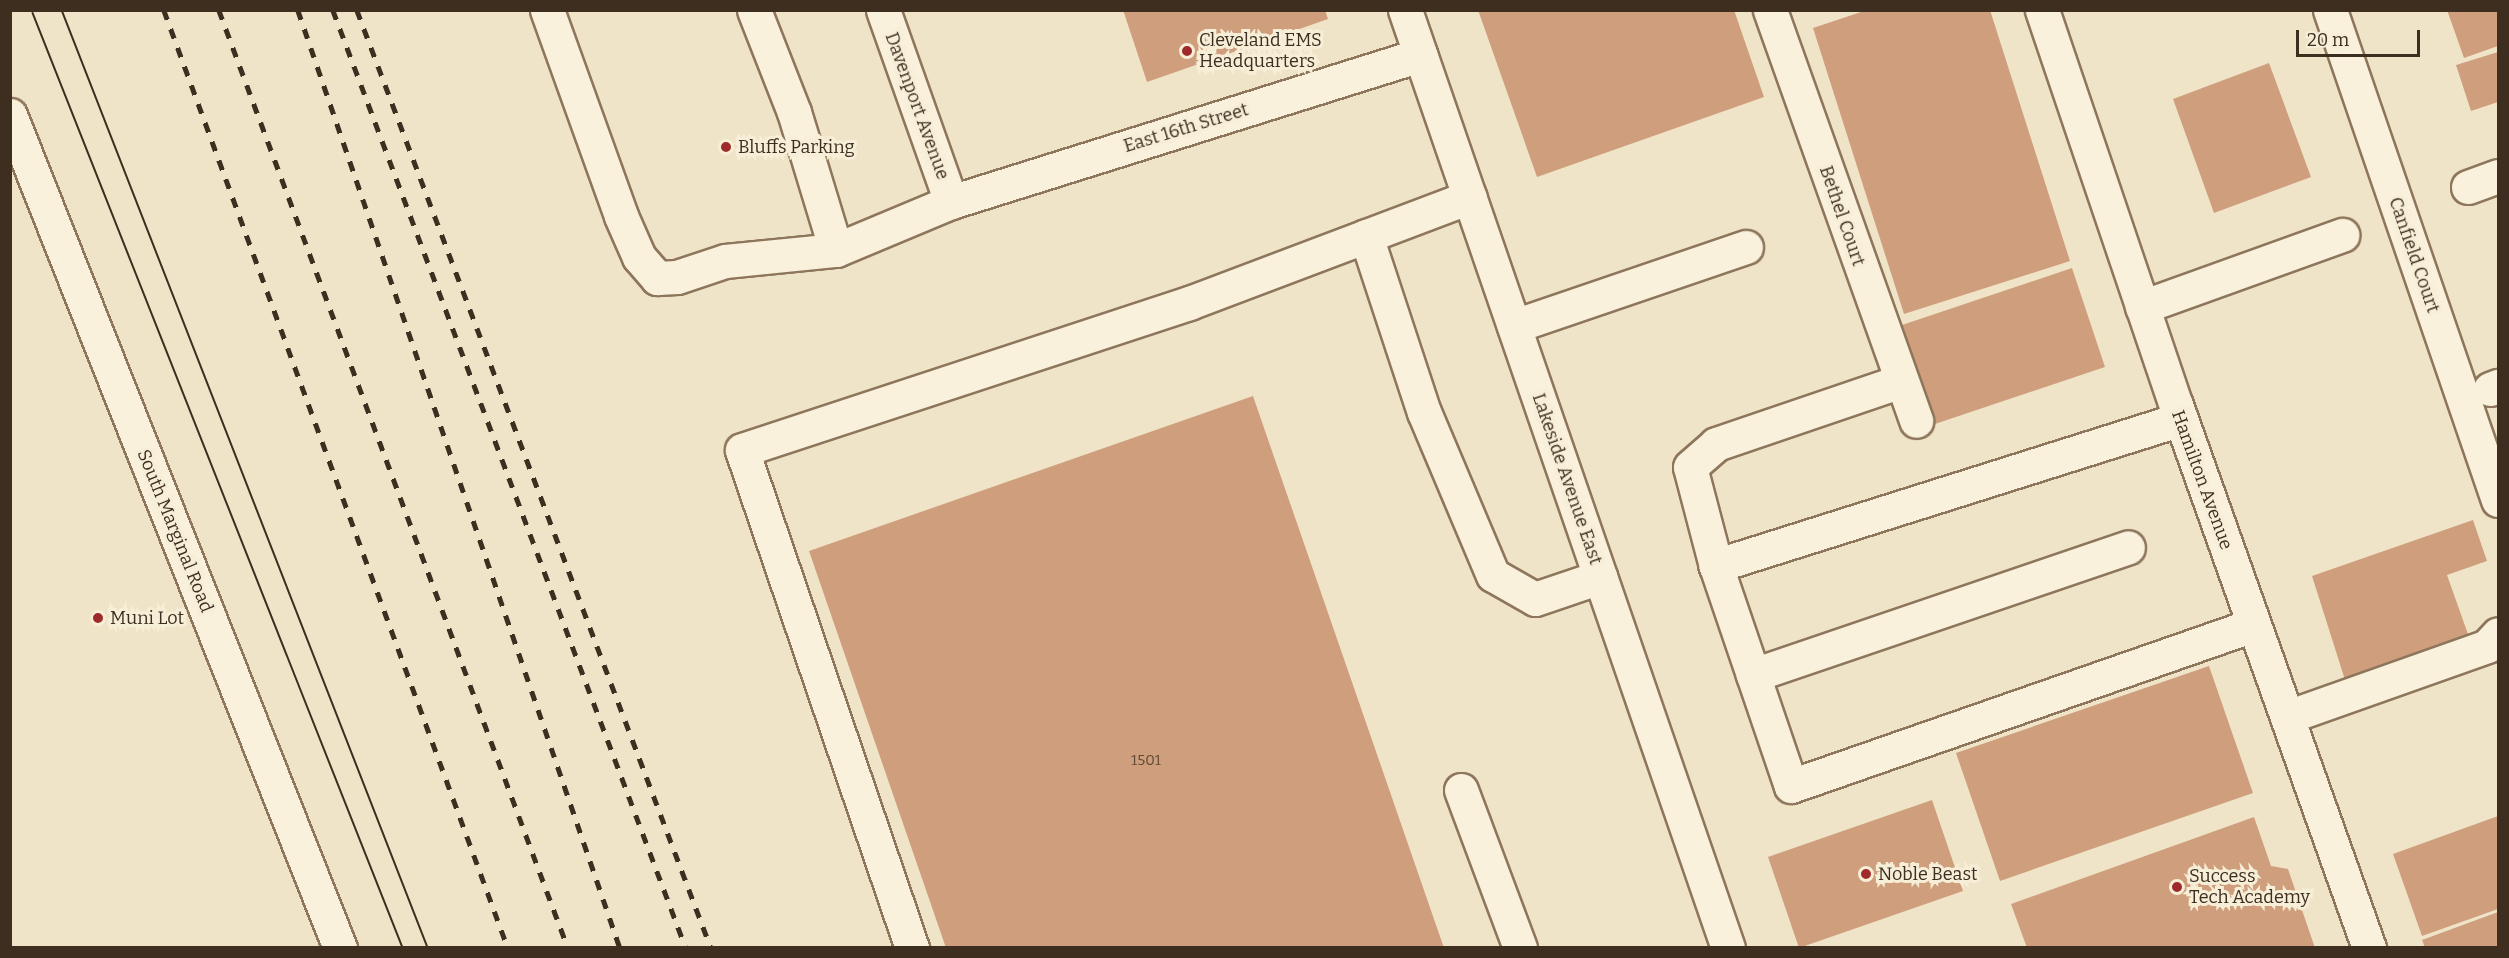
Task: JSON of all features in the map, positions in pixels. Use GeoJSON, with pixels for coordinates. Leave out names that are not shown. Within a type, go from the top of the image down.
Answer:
{"type":"FeatureCollection","features":[{"type":"Feature","properties":{"kind":"street","name":"East 16th Street"},"geometry":{"type":"LineString","coordinates":[[547,10],[621,216],[639,257],[657,278],[677,277],[725,261],[836,250],[951,202],[1421,55]]}},
{"type":"Feature","properties":{"kind":"street"},"geometry":{"type":"LineString","coordinates":[[754,10],[794,112],[836,250]]}},
{"type":"Feature","properties":{"kind":"street","name":"Davenport Avenue"},"geometry":{"type":"LineString","coordinates":[[884,10],[951,202]]}},
{"type":"Feature","properties":{"kind":"street","name":"Lakeside Avenue East"},"geometry":{"type":"LineString","coordinates":[[1405,10],[1728,948]]}},
{"type":"Feature","properties":{"kind":"street","name":"Bethel Court"},"geometry":{"type":"LineString","coordinates":[[1770,10],[1916,421]]}},
{"type":"Feature","properties":{"kind":"street","name":"Hamilton Avenue"},"geometry":{"type":"LineString","coordinates":[[2042,10],[2142,307],[2368,948]]}},
{"type":"Feature","properties":{"kind":"street","name":"Canfield Court"},"geometry":{"type":"LineString","coordinates":[[2330,10],[2499,500]]}},
{"type":"Feature","properties":{"kind":"street","name":"South Marginal Road"},"geometry":{"type":"LineString","coordinates":[[10,115],[340,948]]}},
{"type":"Feature","properties":{"kind":"street"},"geometry":{"type":"LineString","coordinates":[[2468,187],[2499,176]]}},
{"type":"Feature","properties":{"kind":"street"},"geometry":{"type":"LineString","coordinates":[[912,948],[742,450],[1189,303],[1470,197]]}},
{"type":"Feature","properties":{"kind":"street"},"geometry":{"type":"LineString","coordinates":[[2142,307],[2342,235]]}},
{"type":"Feature","properties":{"kind":"street"},"geometry":{"type":"LineString","coordinates":[[1366,236],[1424,412],[1493,576],[1535,599],[1600,577]]}},
{"type":"Feature","properties":{"kind":"street"},"geometry":{"type":"LineString","coordinates":[[1514,326],[1746,247]]}},
{"type":"Feature","properties":{"kind":"street"},"geometry":{"type":"LineString","coordinates":[[1901,381],[1716,444],[1690,467],[1716,567],[1791,786],[2254,625]]}},
{"type":"Feature","properties":{"kind":"street"},"geometry":{"type":"LineString","coordinates":[[1716,567],[2181,419]]}},
{"type":"Feature","properties":{"kind":"street"},"geometry":{"type":"LineString","coordinates":[[1753,675],[2128,547]]}},
{"type":"Feature","properties":{"kind":"street"},"geometry":{"type":"LineString","coordinates":[[2287,717],[2487,646],[2499,634]]}},
{"type":"Feature","properties":{"kind":"street"},"geometry":{"type":"LineString","coordinates":[[1461,790],[1520,948]]}},
{"type":"Feature","properties":{"kind":"building","name":"Cleveland EMS Headquarters"},"geometry":{"type":"Polygon","coordinates":[[[1123,10],[1325,10],[1328,19],[1147,82],[1123,10]]]}},
{"type":"Feature","properties":{"kind":"building"},"geometry":{"type":"Polygon","coordinates":[[[1478,10],[1734,10],[1764,97],[1537,177],[1478,10]]]}},
{"type":"Feature","properties":{"kind":"building"},"geometry":{"type":"Polygon","coordinates":[[[1867,10],[1990,10],[2070,261],[1904,314],[1813,28],[1867,10]]]}},
{"type":"Feature","properties":{"kind":"building"},"geometry":{"type":"Polygon","coordinates":[[[2447,10],[2498,10],[2498,46],[2464,58],[2447,10]]]}},
{"type":"Feature","properties":{"kind":"building"},"geometry":{"type":"Polygon","coordinates":[[[2498,52],[2498,102],[2471,111],[2456,65],[2498,52]]]}},
{"type":"Feature","properties":{"kind":"building"},"geometry":{"type":"Polygon","coordinates":[[[2269,63],[2311,177],[2214,213],[2173,99],[2269,63]]]}},
{"type":"Feature","properties":{"kind":"building"},"geometry":{"type":"Polygon","coordinates":[[[2072,268],[2105,367],[1929,426],[1896,327],[2072,268]]]}},
{"type":"Feature","properties":{"kind":"building"},"geometry":{"type":"Polygon","coordinates":[[[1253,396],[1444,948],[946,948],[809,551],[1253,396]]]}},
{"type":"Feature","properties":{"kind":"building"},"geometry":{"type":"Polygon","coordinates":[[[2473,520],[2487,561],[2447,575],[2469,637],[2345,680],[2312,576],[2473,520]]]}},
{"type":"Feature","properties":{"kind":"building"},"geometry":{"type":"Polygon","coordinates":[[[2209,666],[2253,793],[2000,881],[1956,753],[2209,666]]]}},
{"type":"Feature","properties":{"kind":"building","name":"Noble Beast"},"geometry":{"type":"Polygon","coordinates":[[[1932,800],[1963,891],[1799,948],[1768,857],[1932,800]]]}},
{"type":"Feature","properties":{"kind":"building"},"geometry":{"type":"Polygon","coordinates":[[[2498,816],[2498,909],[2422,936],[2393,854],[2498,816]]]}},
{"type":"Feature","properties":{"kind":"building","name":"Success Tech Academy"},"geometry":{"type":"Polygon","coordinates":[[[2254,817],[2271,866],[2288,869],[2315,948],[2027,948],[2011,904],[2254,817]]]}},
{"type":"Feature","properties":{"kind":"building"},"geometry":{"type":"Polygon","coordinates":[[[2498,912],[2498,948],[2425,948],[2422,940],[2498,912]]]}},
{"type":"Feature","properties":{"kind":"tram line"},"geometry":{"type":"LineString","coordinates":[[62,10],[428,948]]}},
{"type":"Feature","properties":{"kind":"tram line"},"geometry":{"type":"LineString","coordinates":[[33,13],[403,948]]}},
{"type":"Feature","properties":{"kind":"railway"},"geometry":{"type":"LineString","coordinates":[[164,10],[508,948]]}},
{"type":"Feature","properties":{"kind":"railway"},"geometry":{"type":"LineString","coordinates":[[219,10],[568,948]]}},
{"type":"Feature","properties":{"kind":"railway"},"geometry":{"type":"LineString","coordinates":[[298,10],[620,948]]}},
{"type":"Feature","properties":{"kind":"railway"},"geometry":{"type":"LineString","coordinates":[[333,10],[686,948]]}},
{"type":"Feature","properties":{"kind":"railway"},"geometry":{"type":"LineString","coordinates":[[357,10],[711,948]]}},
{"type":"Feature","properties":{"kind":"place","name":"Cleveland EMS Headquarters"},"geometry":{"type":"Point","coordinates":[1187,51]}},
{"type":"Feature","properties":{"kind":"place","name":"Bluffs Parking"},"geometry":{"type":"Point","coordinates":[726,147]}},
{"type":"Feature","properties":{"kind":"place","name":"Muni Lot"},"geometry":{"type":"Point","coordinates":[98,618]}},
{"type":"Feature","properties":{"kind":"place","name":"Noble Beast"},"geometry":{"type":"Point","coordinates":[1866,874]}},
{"type":"Feature","properties":{"kind":"place","name":"Success Tech Academy"},"geometry":{"type":"Point","coordinates":[2177,887]}}]}
